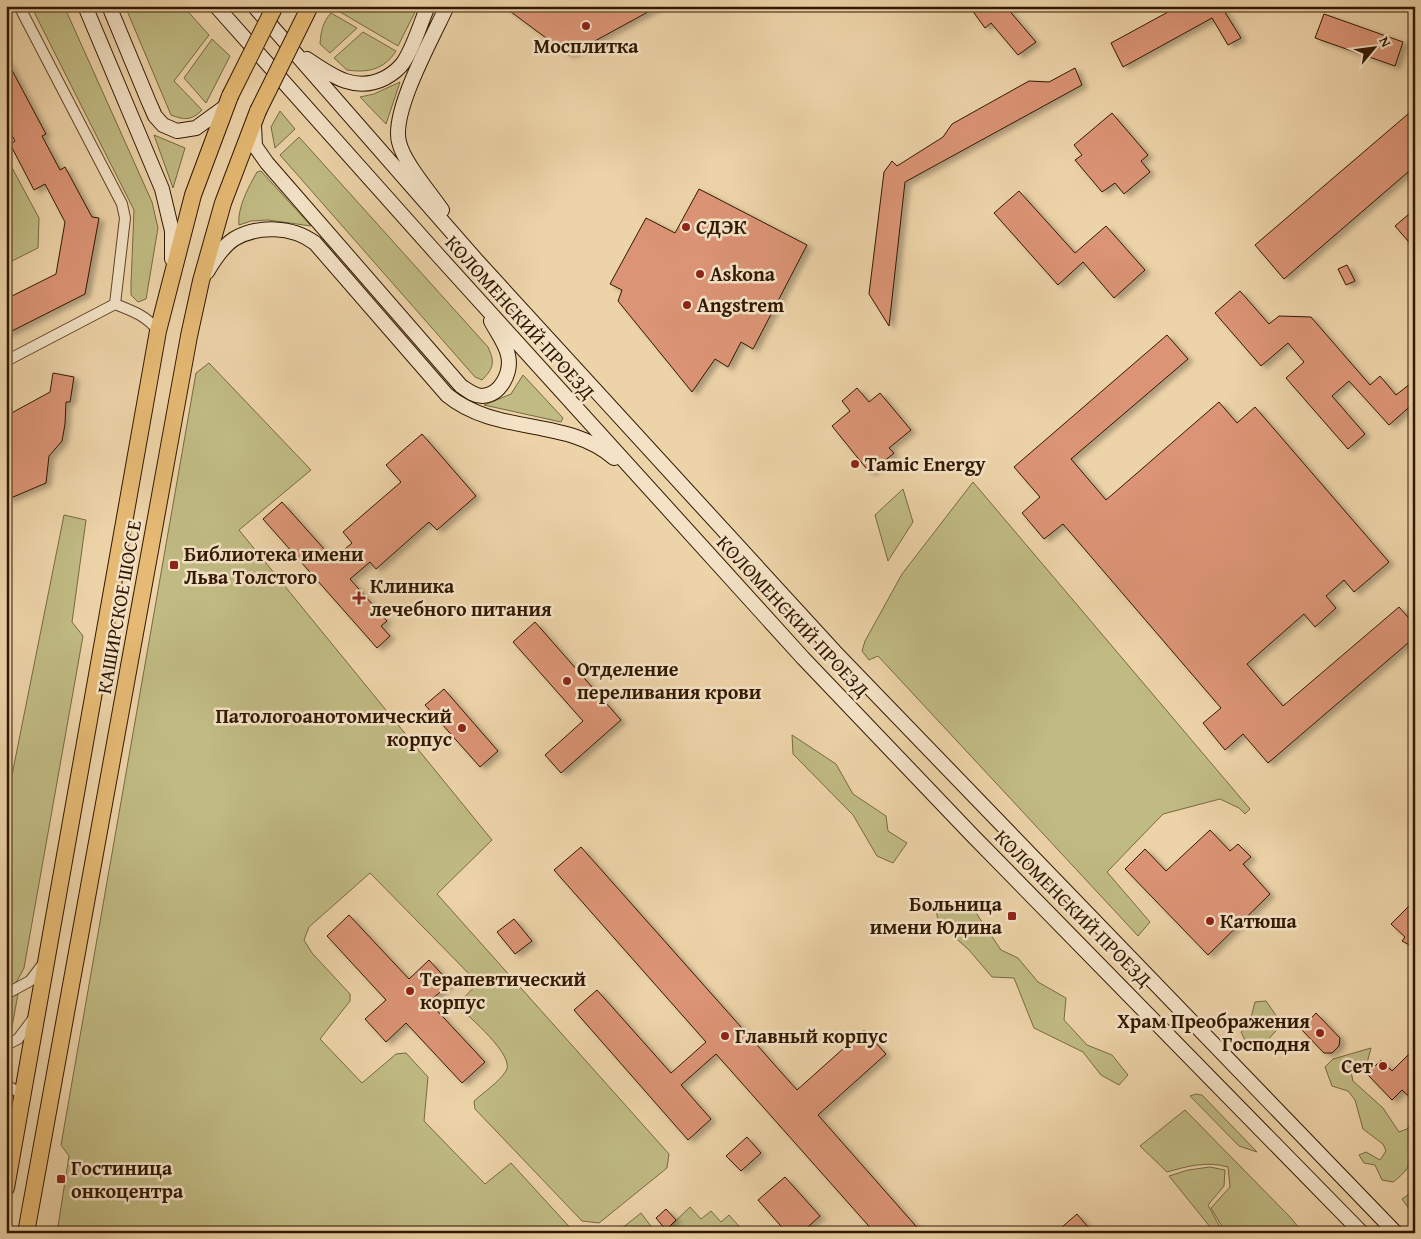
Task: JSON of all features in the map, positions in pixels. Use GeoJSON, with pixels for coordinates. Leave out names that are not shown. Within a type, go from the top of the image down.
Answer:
{"type":"FeatureCollection","features":[{"type":"Feature","properties":{"kind":"main road"},"geometry":{"type":"LineString","coordinates":[[85,6],[165,199],[172,231],[172,270]]}},
{"type":"Feature","properties":{"kind":"main road"},"geometry":{"type":"LineString","coordinates":[[109,6],[155,116],[163,125],[177,131],[196,128],[227,102]]}},
{"type":"Feature","properties":{"kind":"main road","name":"КОЛОМЕНСКИЙ ПРОЕЗД"},"geometry":{"type":"LineString","coordinates":[[216,6],[481,303],[846,703],[1362,1233]]}},
{"type":"Feature","properties":{"kind":"main road","name":"КОЛОМЕНСКИЙ ПРОЕЗД"},"geometry":{"type":"LineString","coordinates":[[254,6],[478,262],[899,721],[1396,1233]]}},
{"type":"Feature","properties":{"kind":"main road","name":"КАШИРСКОЕ ШОССЕ"},"geometry":{"type":"LineString","coordinates":[[6,1188],[158,331],[172,270],[193,194],[227,102],[275,6]]}},
{"type":"Feature","properties":{"kind":"main road","name":"КАШИРСКОЕ ШОССЕ"},"geometry":{"type":"LineString","coordinates":[[26,1233],[189,336],[201,281],[222,204],[256,115],[310,6]]}},
{"type":"Feature","properties":{"kind":"main road"},"geometry":{"type":"LineString","coordinates":[[291,48],[336,78],[359,84],[374,83],[393,73],[403,63],[428,6]]}},
{"type":"Feature","properties":{"kind":"main road"},"geometry":{"type":"LineString","coordinates":[[446,6],[404,102],[397,130],[403,153],[478,262]]}},
{"type":"Feature","properties":{"kind":"main road"},"geometry":{"type":"LineString","coordinates":[[256,115],[254,146],[267,163],[461,386],[472,393],[482,396],[494,392],[505,381],[509,367],[508,354],[481,303]]}},
{"type":"Feature","properties":{"kind":"main road"},"geometry":{"type":"LineString","coordinates":[[201,281],[215,258],[235,238],[263,230],[298,234],[315,243],[446,395],[462,407],[483,416],[559,432],[589,442],[605,450],[663,504]]}},
{"type":"Feature","properties":{"kind":"main road"},"geometry":{"type":"LineString","coordinates":[[1311,1180],[1323,1176],[1328,1164]]}},
{"type":"Feature","properties":{"kind":"main road"},"geometry":{"type":"LineString","coordinates":[[1342,1212],[1347,1199],[1359,1196]]}},
{"type":"Feature","properties":{"kind":"street"},"geometry":{"type":"LineString","coordinates":[[19,6],[122,204],[125,218],[115,304]]}},
{"type":"Feature","properties":{"kind":"street"},"geometry":{"type":"LineString","coordinates":[[6,361],[115,304],[139,313],[152,322],[158,331]]}},
{"type":"Feature","properties":{"kind":"street"},"geometry":{"type":"LineString","coordinates":[[6,994],[30,981],[46,959]]}},
{"type":"Feature","properties":{"kind":"street"},"geometry":{"type":"LineString","coordinates":[[6,1045],[18,1038],[36,1015]]}},
{"type":"Feature","properties":{"kind":"street"},"geometry":{"type":"LineString","coordinates":[[6,1086],[22,1094]]}},
{"type":"Feature","properties":{"kind":"shaded area"},"geometry":{"type":"Polygon","coordinates":[[[31,6],[64,6],[152,202],[158,228],[146,299],[138,302],[131,295],[134,210],[31,6]]]}},
{"type":"Feature","properties":{"kind":"shaded area"},"geometry":{"type":"Polygon","coordinates":[[[125,6],[183,6],[209,35],[174,81],[202,110],[191,118],[184,119],[171,115],[125,6]]]}},
{"type":"Feature","properties":{"kind":"shaded area"},"geometry":{"type":"Polygon","coordinates":[[[337,6],[418,6],[398,46],[335,9],[337,6]]]}},
{"type":"Feature","properties":{"kind":"shaded area"},"geometry":{"type":"Polygon","coordinates":[[[331,13],[357,28],[330,53],[320,44],[323,28],[331,13]]]}},
{"type":"Feature","properties":{"kind":"shaded area"},"geometry":{"type":"Polygon","coordinates":[[[363,32],[396,51],[386,62],[374,69],[361,71],[347,70],[334,58],[363,32]]]}},
{"type":"Feature","properties":{"kind":"shaded area"},"geometry":{"type":"Polygon","coordinates":[[[212,39],[230,56],[206,103],[184,78],[212,39]]]}},
{"type":"Feature","properties":{"kind":"shaded area"},"geometry":{"type":"Polygon","coordinates":[[[400,82],[386,124],[360,97],[374,94],[400,82]]]}},
{"type":"Feature","properties":{"kind":"shaded area"},"geometry":{"type":"Polygon","coordinates":[[[280,111],[295,129],[275,148],[271,127],[280,111]]]}},
{"type":"Feature","properties":{"kind":"shaded area"},"geometry":{"type":"Polygon","coordinates":[[[154,135],[185,148],[173,188],[154,135]]]}},
{"type":"Feature","properties":{"kind":"shaded area"},"geometry":{"type":"Polygon","coordinates":[[[299,137],[488,347],[492,357],[492,365],[482,380],[475,377],[280,155],[299,137]]]}},
{"type":"Feature","properties":{"kind":"shaded area"},"geometry":{"type":"Polygon","coordinates":[[[10,164],[39,218],[38,248],[6,264],[6,165],[10,164]]]}},
{"type":"Feature","properties":{"kind":"shaded area"},"geometry":{"type":"Polygon","coordinates":[[[261,171],[311,226],[268,220],[251,221],[239,225],[244,197],[257,172],[261,171]]]}},
{"type":"Feature","properties":{"kind":"shaded area"},"geometry":{"type":"Polygon","coordinates":[[[209,363],[311,470],[239,530],[492,840],[437,894],[669,1154],[667,1168],[599,1223],[582,1221],[475,1109],[474,1101],[499,1079],[506,1071],[507,1064],[498,1046],[457,1005],[478,983],[370,873],[309,927],[304,940],[312,953],[350,994],[350,1001],[320,1039],[362,1083],[396,1054],[406,1053],[428,1077],[424,1121],[485,1184],[511,1163],[575,1233],[57,1233],[69,1156],[61,1145],[196,373],[209,363]]]}},
{"type":"Feature","properties":{"kind":"shaded area"},"geometry":{"type":"Polygon","coordinates":[[[523,375],[563,418],[561,422],[484,405],[511,394],[523,375]]]}},
{"type":"Feature","properties":{"kind":"shaded area"},"geometry":{"type":"Polygon","coordinates":[[[973,482],[1250,809],[1245,814],[1239,808],[1220,799],[1163,814],[1107,872],[1150,922],[1138,936],[878,656],[869,660],[862,651],[865,641],[902,574],[973,482]]]}},
{"type":"Feature","properties":{"kind":"shaded area"},"geometry":{"type":"Polygon","coordinates":[[[903,489],[913,522],[888,561],[875,515],[903,489]]]}},
{"type":"Feature","properties":{"kind":"shaded area"},"geometry":{"type":"Polygon","coordinates":[[[64,515],[86,520],[72,622],[83,636],[24,968],[16,983],[6,987],[6,805],[64,515]]]}},
{"type":"Feature","properties":{"kind":"shaded area"},"geometry":{"type":"Polygon","coordinates":[[[792,735],[836,764],[853,794],[886,816],[888,831],[907,843],[893,863],[877,856],[853,815],[793,754],[792,735]]]}},
{"type":"Feature","properties":{"kind":"shaded area"},"geometry":{"type":"Polygon","coordinates":[[[935,900],[972,907],[1001,950],[1018,958],[1038,982],[1066,998],[1064,1020],[1087,1045],[1112,1055],[1128,1075],[1119,1085],[1101,1075],[1083,1052],[1034,1028],[1014,978],[992,977],[969,950],[938,922],[935,900]]]}},
{"type":"Feature","properties":{"kind":"shaded area"},"geometry":{"type":"Polygon","coordinates":[[[18,994],[12,1027],[6,1036],[6,999],[18,994]]]}},
{"type":"Feature","properties":{"kind":"shaded area"},"geometry":{"type":"Polygon","coordinates":[[[1266,1001],[1282,1024],[1266,1042],[1246,1042],[1241,1032],[1249,1025],[1255,1002],[1266,1001]]]}},
{"type":"Feature","properties":{"kind":"shaded area"},"geometry":{"type":"Polygon","coordinates":[[[1371,1048],[1367,1063],[1351,1072],[1353,1081],[1383,1108],[1399,1132],[1407,1129],[1415,1121],[1415,1147],[1411,1162],[1407,1169],[1393,1182],[1382,1180],[1375,1165],[1364,1163],[1359,1155],[1366,1152],[1380,1160],[1386,1151],[1383,1144],[1363,1129],[1355,1100],[1348,1091],[1332,1086],[1325,1067],[1333,1059],[1371,1048]]]}},
{"type":"Feature","properties":{"kind":"shaded area"},"geometry":{"type":"Polygon","coordinates":[[[1202,1095],[1257,1152],[1239,1146],[1190,1096],[1202,1095]]]}},
{"type":"Feature","properties":{"kind":"shaded area"},"geometry":{"type":"Polygon","coordinates":[[[1185,1110],[1291,1218],[1303,1233],[1226,1233],[1211,1208],[1230,1187],[1228,1167],[1205,1164],[1167,1172],[1140,1146],[1185,1110]]]}},
{"type":"Feature","properties":{"kind":"shaded area"},"geometry":{"type":"Polygon","coordinates":[[[1210,1167],[1225,1170],[1224,1186],[1208,1205],[1223,1233],[1215,1233],[1169,1176],[1188,1170],[1210,1167]]]}},
{"type":"Feature","properties":{"kind":"shaded area"},"geometry":{"type":"Polygon","coordinates":[[[1415,1190],[1415,1210],[1410,1210],[1402,1199],[1415,1190]]]}},
{"type":"Feature","properties":{"kind":"shaded area"},"geometry":{"type":"Polygon","coordinates":[[[690,1207],[701,1219],[711,1211],[721,1222],[729,1215],[745,1233],[663,1233],[690,1207]]]}},
{"type":"Feature","properties":{"kind":"shaded area"},"geometry":{"type":"Polygon","coordinates":[[[641,1213],[656,1233],[616,1233],[641,1213]]]}},
{"type":"Feature","properties":{"kind":"building"},"geometry":{"type":"Polygon","coordinates":[[[503,6],[659,6],[569,55],[503,6]]]}},
{"type":"Feature","properties":{"kind":"building"},"geometry":{"type":"Polygon","coordinates":[[[969,6],[998,6],[1002,11],[1007,8],[1036,42],[1018,55],[991,23],[985,28],[969,6]]]}},
{"type":"Feature","properties":{"kind":"building"},"geometry":{"type":"Polygon","coordinates":[[[1179,6],[1221,6],[1241,38],[1228,45],[1212,18],[1123,67],[1111,43],[1179,6]]]}},
{"type":"Feature","properties":{"kind":"building"},"geometry":{"type":"Polygon","coordinates":[[[1324,14],[1403,42],[1395,66],[1315,38],[1324,14]]]}},
{"type":"Feature","properties":{"kind":"building"},"geometry":{"type":"Polygon","coordinates":[[[6,59],[46,134],[42,136],[60,170],[65,167],[92,217],[99,218],[85,294],[6,334],[6,299],[56,274],[65,222],[45,184],[34,190],[10,144],[15,141],[6,125],[6,59]]]}},
{"type":"Feature","properties":{"kind":"building"},"geometry":{"type":"Polygon","coordinates":[[[1075,68],[1082,85],[905,182],[889,326],[869,294],[884,172],[892,161],[897,166],[943,137],[952,124],[1029,81],[1049,82],[1075,68]]]}},
{"type":"Feature","properties":{"kind":"building"},"geometry":{"type":"Polygon","coordinates":[[[1415,108],[1415,166],[1284,279],[1255,245],[1415,108]]]}},
{"type":"Feature","properties":{"kind":"building"},"geometry":{"type":"Polygon","coordinates":[[[1112,113],[1148,155],[1141,161],[1150,172],[1124,194],[1115,183],[1102,192],[1075,160],[1082,155],[1074,145],[1112,113]]]}},
{"type":"Feature","properties":{"kind":"building"},"geometry":{"type":"Polygon","coordinates":[[[699,189],[807,245],[753,349],[741,342],[728,367],[715,359],[692,392],[618,301],[622,290],[610,284],[646,218],[675,233],[699,189]]]}},
{"type":"Feature","properties":{"kind":"building"},"geometry":{"type":"Polygon","coordinates":[[[1019,191],[1075,253],[1106,226],[1145,270],[1114,298],[1083,262],[1058,285],[994,213],[1019,191]]]}},
{"type":"Feature","properties":{"kind":"building"},"geometry":{"type":"Polygon","coordinates":[[[1415,209],[1415,249],[1395,226],[1415,209]]]}},
{"type":"Feature","properties":{"kind":"building"},"geometry":{"type":"Polygon","coordinates":[[[1347,265],[1355,281],[1346,285],[1338,269],[1347,265]]]}},
{"type":"Feature","properties":{"kind":"building"},"geometry":{"type":"Polygon","coordinates":[[[1240,291],[1269,324],[1279,316],[1311,317],[1370,385],[1380,376],[1396,395],[1415,380],[1415,402],[1389,425],[1349,381],[1332,396],[1365,434],[1348,449],[1286,378],[1304,362],[1288,343],[1261,366],[1215,313],[1240,291]]]}},
{"type":"Feature","properties":{"kind":"building"},"geometry":{"type":"Polygon","coordinates":[[[1167,335],[1188,359],[1071,459],[1106,500],[1219,402],[1237,423],[1255,407],[1389,562],[1354,592],[1344,580],[1326,596],[1336,608],[1315,627],[1304,614],[1247,664],[1283,706],[1399,607],[1415,625],[1415,637],[1268,763],[1243,734],[1225,750],[1203,723],[1221,708],[1063,524],[1044,539],[1022,513],[1040,497],[1014,467],[1167,335]]]}},
{"type":"Feature","properties":{"kind":"building"},"geometry":{"type":"Polygon","coordinates":[[[53,373],[74,377],[70,402],[66,402],[62,441],[49,456],[46,483],[6,500],[6,416],[50,392],[53,373]]]}},
{"type":"Feature","properties":{"kind":"building"},"geometry":{"type":"Polygon","coordinates":[[[857,388],[869,402],[880,393],[911,430],[889,448],[894,453],[870,473],[832,426],[850,411],[842,401],[857,388]]]}},
{"type":"Feature","properties":{"kind":"building"},"geometry":{"type":"Polygon","coordinates":[[[422,434],[476,496],[437,530],[429,522],[376,569],[370,562],[350,579],[387,621],[381,626],[390,636],[377,648],[263,519],[282,502],[333,559],[352,543],[343,532],[401,482],[386,465],[422,434]]]}},
{"type":"Feature","properties":{"kind":"building","name":"Отделение переливания крови"},"geometry":{"type":"Polygon","coordinates":[[[535,622],[621,720],[561,773],[545,755],[583,721],[513,642],[535,622]]]}},
{"type":"Feature","properties":{"kind":"building","name":"Патологоанотомический корпус"},"geometry":{"type":"Polygon","coordinates":[[[444,689],[498,751],[480,767],[425,705],[444,689]]]}},
{"type":"Feature","properties":{"kind":"building"},"geometry":{"type":"Polygon","coordinates":[[[1210,830],[1230,851],[1238,844],[1251,857],[1243,864],[1270,894],[1208,955],[1125,869],[1145,849],[1166,871],[1210,830]]]}},
{"type":"Feature","properties":{"kind":"building","name":"Главный корпус"},"geometry":{"type":"Polygon","coordinates":[[[581,847],[797,1090],[864,1030],[886,1054],[818,1115],[922,1233],[875,1233],[716,1054],[681,1085],[711,1119],[688,1140],[574,1010],[597,990],[671,1073],[706,1042],[554,870],[581,847]]]}},
{"type":"Feature","properties":{"kind":"building"},"geometry":{"type":"Polygon","coordinates":[[[1415,900],[1415,948],[1402,941],[1405,937],[1391,924],[1415,900]]]}},
{"type":"Feature","properties":{"kind":"building","name":"Терапевтический корпус"},"geometry":{"type":"Polygon","coordinates":[[[349,915],[409,979],[429,960],[450,983],[429,1002],[485,1062],[462,1083],[406,1023],[386,1042],[365,1019],[386,1000],[327,936],[349,915]]]}},
{"type":"Feature","properties":{"kind":"building"},"geometry":{"type":"Polygon","coordinates":[[[514,919],[532,941],[515,954],[497,932],[514,919]]]}},
{"type":"Feature","properties":{"kind":"building","name":"Храм Преображения Господня"},"geometry":{"type":"Polygon","coordinates":[[[1316,1013],[1340,1038],[1339,1046],[1332,1053],[1324,1053],[1301,1029],[1316,1013]]]}},
{"type":"Feature","properties":{"kind":"building"},"geometry":{"type":"Polygon","coordinates":[[[1415,1048],[1415,1102],[1402,1090],[1392,1100],[1367,1074],[1381,1060],[1392,1071],[1415,1048]]]}},
{"type":"Feature","properties":{"kind":"building"},"geometry":{"type":"Polygon","coordinates":[[[747,1137],[761,1153],[741,1171],[726,1156],[747,1137]]]}},
{"type":"Feature","properties":{"kind":"building"},"geometry":{"type":"Polygon","coordinates":[[[785,1177],[820,1216],[801,1233],[787,1233],[758,1200],[785,1177]]]}},
{"type":"Feature","properties":{"kind":"building"},"geometry":{"type":"Polygon","coordinates":[[[666,1209],[676,1220],[666,1230],[656,1218],[666,1209]]]}},
{"type":"Feature","properties":{"kind":"building"},"geometry":{"type":"Polygon","coordinates":[[[1077,1214],[1093,1233],[1055,1233],[1077,1214]]]}},
{"type":"Feature","properties":{"kind":"place","name":"Мосплитка"},"geometry":{"type":"Point","coordinates":[586,26]}},
{"type":"Feature","properties":{"kind":"place","name":"СДЭК"},"geometry":{"type":"Point","coordinates":[686,227]}},
{"type":"Feature","properties":{"kind":"place","name":"Askona"},"geometry":{"type":"Point","coordinates":[700,274]}},
{"type":"Feature","properties":{"kind":"place","name":"Angstrem"},"geometry":{"type":"Point","coordinates":[687,305]}},
{"type":"Feature","properties":{"kind":"place","name":"Tamic Energy"},"geometry":{"type":"Point","coordinates":[855,464]}},
{"type":"Feature","properties":{"kind":"place","name":"Библиотека имени Льва Толстого"},"geometry":{"type":"Point","coordinates":[174,565]}},
{"type":"Feature","properties":{"kind":"place","name":"Клиника лечебного питания"},"geometry":{"type":"Point","coordinates":[359,598]}},
{"type":"Feature","properties":{"kind":"place","name":"Отделение переливания крови"},"geometry":{"type":"Point","coordinates":[567,681]}},
{"type":"Feature","properties":{"kind":"place","name":"Патологоанотомический корпус"},"geometry":{"type":"Point","coordinates":[462,728]}},
{"type":"Feature","properties":{"kind":"place","name":"Больница имени Юдина"},"geometry":{"type":"Point","coordinates":[1012,916]}},
{"type":"Feature","properties":{"kind":"place","name":"Катюша"},"geometry":{"type":"Point","coordinates":[1210,921]}},
{"type":"Feature","properties":{"kind":"place","name":"Терапевтический корпус"},"geometry":{"type":"Point","coordinates":[410,991]}},
{"type":"Feature","properties":{"kind":"place","name":"Храм Преображения Господня"},"geometry":{"type":"Point","coordinates":[1320,1033]}},
{"type":"Feature","properties":{"kind":"place","name":"Главный корпус"},"geometry":{"type":"Point","coordinates":[725,1036]}},
{"type":"Feature","properties":{"kind":"place","name":"Сет"},"geometry":{"type":"Point","coordinates":[1383,1066]}},
{"type":"Feature","properties":{"kind":"place","name":"Гостиница онкоцентра"},"geometry":{"type":"Point","coordinates":[61,1179]}}]}
